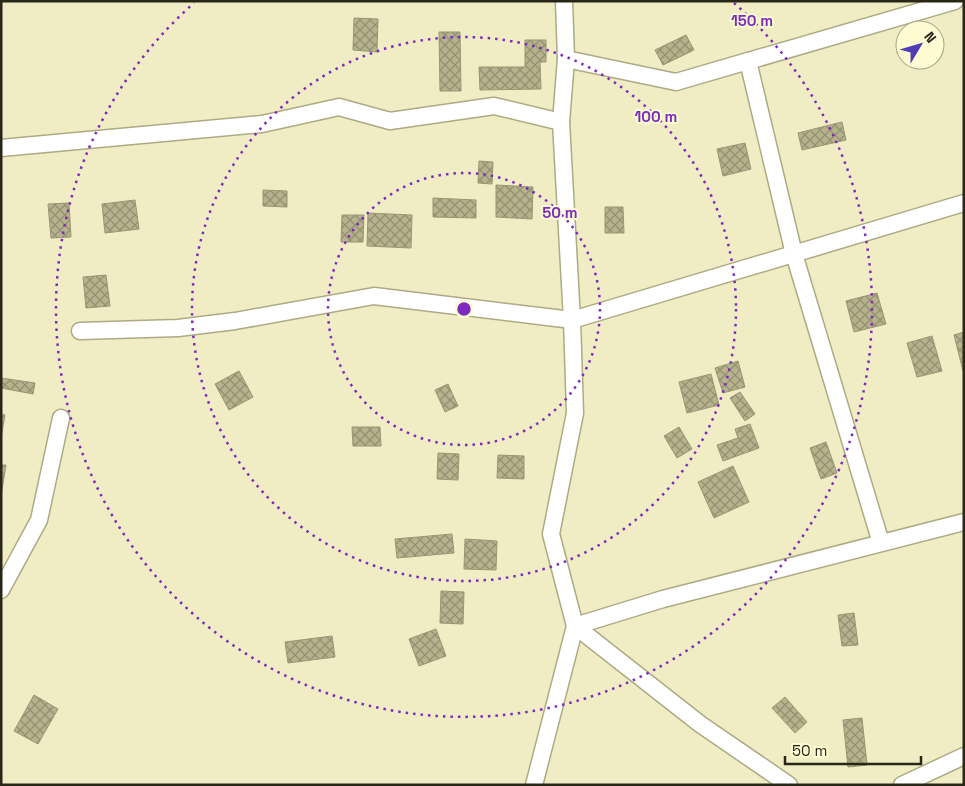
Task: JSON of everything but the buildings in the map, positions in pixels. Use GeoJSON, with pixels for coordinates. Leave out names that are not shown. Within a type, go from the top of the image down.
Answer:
{"type":"FeatureCollection","features":[{"type":"Feature","properties":{"kind":"street"},"geometry":{"type":"LineString","coordinates":[[534,785],[575,626],[551,534],[575,413],[561,122],[566,59],[564,1]]}},
{"type":"Feature","properties":{"kind":"street"},"geometry":{"type":"LineString","coordinates":[[566,59],[676,82],[955,1]]}},
{"type":"Feature","properties":{"kind":"street"},"geometry":{"type":"LineString","coordinates":[[748,61],[794,254],[881,543]]}},
{"type":"Feature","properties":{"kind":"street"},"geometry":{"type":"LineString","coordinates":[[9,148],[262,124],[339,107],[390,121],[494,106],[561,122]]}},
{"type":"Feature","properties":{"kind":"street"},"geometry":{"type":"LineString","coordinates":[[80,331],[188,327],[235,321],[374,296],[572,320],[964,203]]}},
{"type":"Feature","properties":{"kind":"street"},"geometry":{"type":"LineString","coordinates":[[1,590],[40,520],[61,418]]}},
{"type":"Feature","properties":{"kind":"street"},"geometry":{"type":"LineString","coordinates":[[575,626],[663,599],[964,522]]}},
{"type":"Feature","properties":{"kind":"street"},"geometry":{"type":"LineString","coordinates":[[575,626],[700,724],[789,785]]}},
{"type":"Feature","properties":{"kind":"street"},"geometry":{"type":"LineString","coordinates":[[902,785],[964,756]]}}]}
